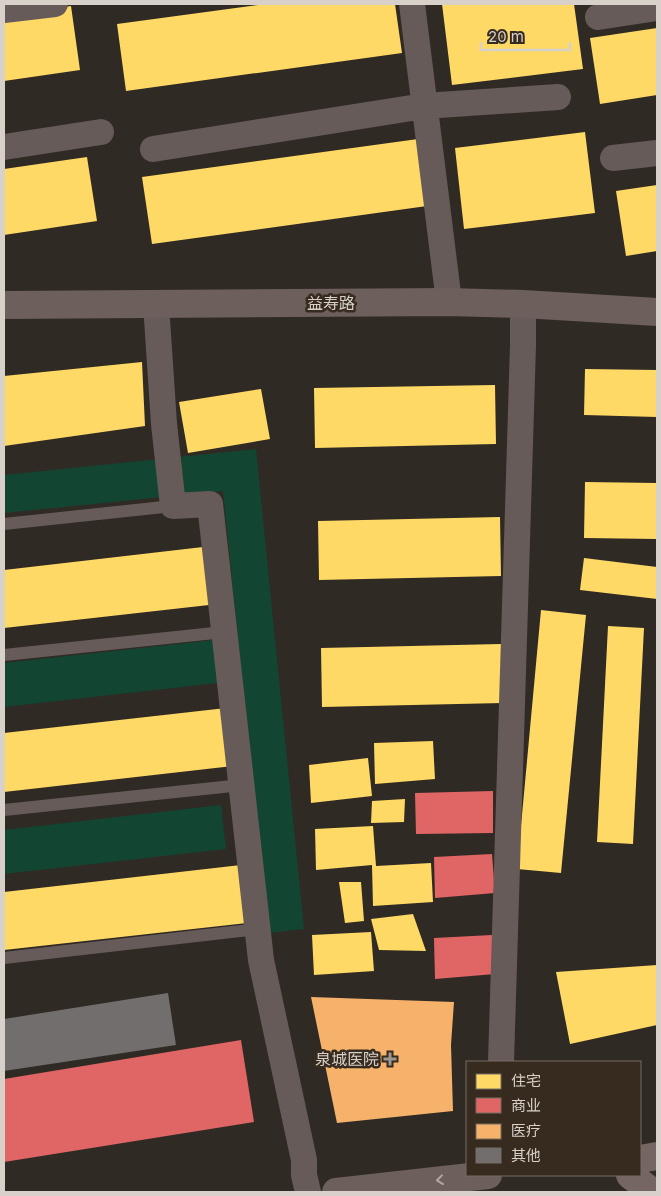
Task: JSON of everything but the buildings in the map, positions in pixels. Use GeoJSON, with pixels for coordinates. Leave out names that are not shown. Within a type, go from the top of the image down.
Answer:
{"type":"FeatureCollection","features":[{"type":"Feature","properties":{"kind":"main road"},"geometry":{"type":"LineString","coordinates":[[641,1159],[657,1156]]}},
{"type":"Feature","properties":{"kind":"street"},"geometry":{"type":"LineString","coordinates":[[4,10],[55,4]]}},
{"type":"Feature","properties":{"kind":"street"},"geometry":{"type":"LineString","coordinates":[[412,4],[448,302]]}},
{"type":"Feature","properties":{"kind":"street"},"geometry":{"type":"LineString","coordinates":[[598,17],[657,8]]}},
{"type":"Feature","properties":{"kind":"street"},"geometry":{"type":"LineString","coordinates":[[153,149],[424,106],[558,97]]}},
{"type":"Feature","properties":{"kind":"street"},"geometry":{"type":"LineString","coordinates":[[4,147],[101,132]]}},
{"type":"Feature","properties":{"kind":"street"},"geometry":{"type":"LineString","coordinates":[[613,158],[657,153]]}},
{"type":"Feature","properties":{"kind":"street","name":"益寿路"},"geometry":{"type":"LineString","coordinates":[[4,305],[448,302],[523,304],[657,312]]}},
{"type":"Feature","properties":{"kind":"street"},"geometry":{"type":"LineString","coordinates":[[156,304],[164,424],[173,506],[210,504],[261,960],[304,1160],[304,1175],[308,1192]]}},
{"type":"Feature","properties":{"kind":"street"},"geometry":{"type":"LineString","coordinates":[[502,1061],[523,304]]}},
{"type":"Feature","properties":{"kind":"street"},"geometry":{"type":"LineString","coordinates":[[336,1192],[479,1176]]}},
{"type":"Feature","properties":{"kind":"lane"},"geometry":{"type":"LineString","coordinates":[[4,524],[173,506]]}},
{"type":"Feature","properties":{"kind":"lane"},"geometry":{"type":"LineString","coordinates":[[4,655],[224,632]]}},
{"type":"Feature","properties":{"kind":"lane"},"geometry":{"type":"LineString","coordinates":[[4,810],[242,785]]}},
{"type":"Feature","properties":{"kind":"lane"},"geometry":{"type":"LineString","coordinates":[[4,958],[258,929]]}},
{"type":"Feature","properties":{"kind":"green space"},"geometry":{"type":"Polygon","coordinates":[[[256,449],[304,929],[268,933],[223,491],[4,513],[4,475],[256,449]]]}},
{"type":"Feature","properties":{"kind":"green space"},"geometry":{"type":"Polygon","coordinates":[[[214,640],[218,683],[4,707],[4,663],[214,640]]]}},
{"type":"Feature","properties":{"kind":"green space"},"geometry":{"type":"Polygon","coordinates":[[[221,805],[226,849],[4,874],[4,830],[221,805]]]}},
{"type":"Feature","properties":{"kind":"place","name":"泉城医院"},"geometry":{"type":"Point","coordinates":[390,1059]}}]}
